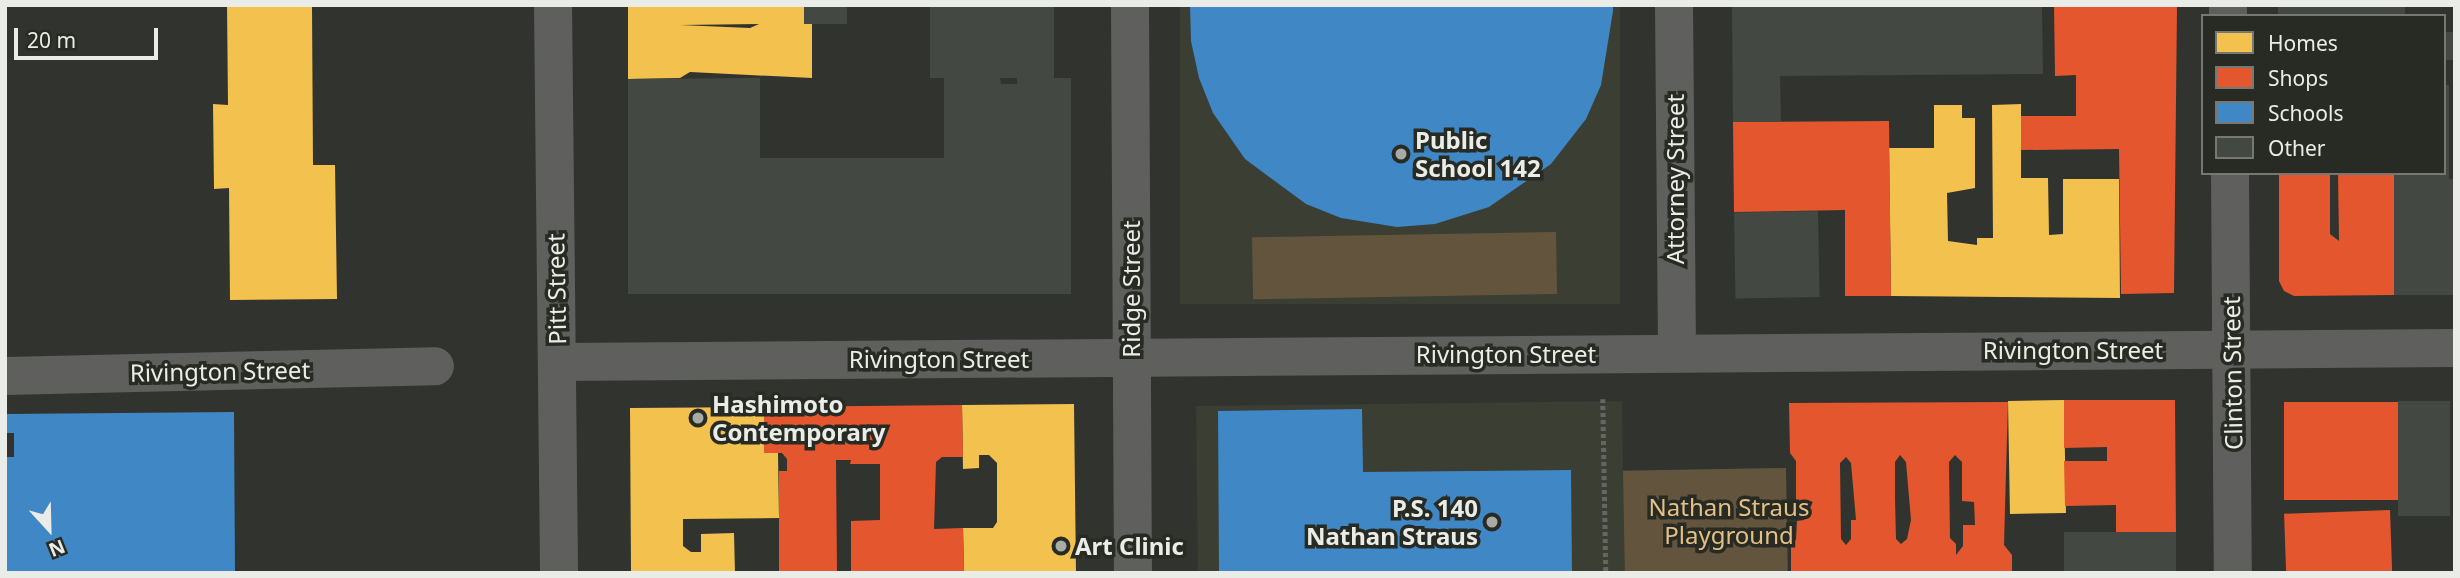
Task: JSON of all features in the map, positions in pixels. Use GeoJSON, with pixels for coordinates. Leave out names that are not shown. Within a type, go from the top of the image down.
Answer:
{"type":"FeatureCollection","features":[{"type":"Feature","properties":{"kind":"street","name":"Pitt Street"},"geometry":{"type":"LineString","coordinates":[[554,5],[559,573]]}},
{"type":"Feature","properties":{"kind":"street","name":"Ridge Street"},"geometry":{"type":"LineString","coordinates":[[1130,5],[1133,573]]}},
{"type":"Feature","properties":{"kind":"street","name":"Attorney Street"},"geometry":{"type":"LineString","coordinates":[[1674,5],[1677,352]]}},
{"type":"Feature","properties":{"kind":"street","name":"Clinton Street"},"geometry":{"type":"LineString","coordinates":[[2230,175],[2233,573]]}},
{"type":"Feature","properties":{"kind":"street","name":"Rivington Street"},"geometry":{"type":"LineString","coordinates":[[557,362],[2455,348]]}},
{"type":"Feature","properties":{"kind":"street","name":"Rivington Street"},"geometry":{"type":"LineString","coordinates":[[5,376],[435,366]]}},
{"type":"Feature","properties":{"kind":"path"},"geometry":{"type":"LineString","coordinates":[[1603,391],[1606,573]]}},
{"type":"Feature","properties":{"kind":"shaded area","name":"Public School 142"},"geometry":{"type":"Polygon","coordinates":[[[1180,5],[1620,5],[1620,304],[1180,304],[1180,5]]]}},
{"type":"Feature","properties":{"kind":"shaded area","name":"P.S. 140 Nathan Straus"},"geometry":{"type":"Polygon","coordinates":[[[1622,401],[1623,471],[1786,468],[1787,573],[1198,573],[1196,406],[1622,401]]]}},
{"type":"Feature","properties":{"kind":"green space"},"geometry":{"type":"Polygon","coordinates":[[[1556,232],[1557,294],[1253,299],[1252,237],[1556,232]]]}},
{"type":"Feature","properties":{"kind":"green space","name":"Nathan Straus Playground"},"geometry":{"type":"Polygon","coordinates":[[[1786,468],[1788,573],[1625,573],[1623,471],[1786,468]]]}},
{"type":"Feature","properties":{"kind":"building: Homes"},"geometry":{"type":"Polygon","coordinates":[[[227,5],[312,5],[313,165],[335,165],[337,299],[230,300],[229,188],[214,189],[213,104],[228,105],[227,5]]]}},
{"type":"Feature","properties":{"kind":"building: Homes"},"geometry":{"type":"Polygon","coordinates":[[[628,5],[804,5],[804,24],[812,23],[812,78],[690,72],[680,78],[628,79],[628,5]],[[759,24],[680,25],[750,28],[759,24]]]}},
{"type":"Feature","properties":{"kind":"building: Homes"},"geometry":{"type":"Polygon","coordinates":[[[2021,104],[2021,178],[2048,178],[2049,235],[2063,234],[2063,179],[2119,179],[2120,298],[1891,296],[1889,148],[1934,148],[1934,105],[1962,105],[1962,118],[1975,118],[1975,188],[1947,193],[1948,241],[1977,245],[1977,238],[1993,238],[1992,105],[2021,104]]]}},
{"type":"Feature","properties":{"kind":"building: Homes"},"geometry":{"type":"Polygon","coordinates":[[[2064,400],[2066,513],[2010,514],[2008,401],[2064,400]]]}},
{"type":"Feature","properties":{"kind":"building: Homes"},"geometry":{"type":"Polygon","coordinates":[[[1074,404],[1076,573],[964,573],[963,528],[993,528],[997,522],[997,463],[989,455],[979,455],[979,468],[963,469],[962,405],[1074,404]]]}},
{"type":"Feature","properties":{"kind":"building: Homes"},"geometry":{"type":"Polygon","coordinates":[[[764,407],[764,453],[778,453],[779,518],[683,519],[683,546],[691,552],[701,552],[701,534],[734,533],[735,573],[631,573],[630,408],[764,407]]]}},
{"type":"Feature","properties":{"kind":"building: Shops"},"geometry":{"type":"Polygon","coordinates":[[[2054,5],[2177,5],[2174,293],[2121,294],[2119,149],[2021,150],[2021,116],[2076,116],[2076,75],[2055,76],[2054,5]]]}},
{"type":"Feature","properties":{"kind":"building: Shops"},"geometry":{"type":"Polygon","coordinates":[[[1889,121],[1891,296],[1845,296],[1845,210],[1734,212],[1733,122],[1889,121]]]}},
{"type":"Feature","properties":{"kind":"building: Shops"},"geometry":{"type":"Polygon","coordinates":[[[2279,175],[2330,175],[2330,234],[2339,241],[2338,175],[2394,175],[2394,295],[2294,296],[2284,291],[2279,281],[2279,175]]]}},
{"type":"Feature","properties":{"kind":"building: Shops"},"geometry":{"type":"Polygon","coordinates":[[[2064,400],[2175,400],[2176,532],[2116,532],[2116,505],[2065,506],[2064,461],[2107,461],[2107,447],[2064,448],[2064,400]]]}},
{"type":"Feature","properties":{"kind":"building: Shops"},"geometry":{"type":"Polygon","coordinates":[[[2008,402],[2004,545],[2012,555],[2012,573],[1791,573],[1791,543],[1796,540],[1797,521],[1804,520],[1803,502],[1796,502],[1796,461],[1790,453],[1789,403],[2008,402]],[[1900,455],[1895,462],[1895,499],[1896,539],[1901,544],[1907,539],[1911,520],[1906,462],[1900,455]],[[1955,455],[1949,462],[1950,538],[1956,544],[1956,555],[1963,546],[1963,525],[1975,525],[1974,502],[1962,501],[1962,462],[1955,455]],[[1846,457],[1840,463],[1841,539],[1846,545],[1851,539],[1851,520],[1856,520],[1851,463],[1846,457]]]}},
{"type":"Feature","properties":{"kind":"building: Shops"},"geometry":{"type":"Polygon","coordinates":[[[2284,402],[2398,402],[2398,500],[2284,500],[2284,402]]]}},
{"type":"Feature","properties":{"kind":"building: Shops"},"geometry":{"type":"Polygon","coordinates":[[[962,405],[963,457],[942,457],[936,462],[934,529],[963,528],[964,573],[851,573],[851,521],[880,520],[880,464],[850,464],[851,460],[836,460],[837,573],[779,573],[779,471],[787,471],[787,459],[782,453],[764,453],[764,407],[962,405]]]}},
{"type":"Feature","properties":{"kind":"building: Shops"},"geometry":{"type":"Polygon","coordinates":[[[2390,510],[2392,573],[2286,573],[2284,514],[2390,510]]]}},
{"type":"Feature","properties":{"kind":"building: Schools"},"geometry":{"type":"Polygon","coordinates":[[[1190,5],[1613,5],[1613,11],[1601,85],[1586,119],[1551,164],[1489,207],[1435,224],[1397,227],[1341,218],[1306,204],[1245,159],[1213,113],[1199,78],[1191,41],[1190,5]]]}},
{"type":"Feature","properties":{"kind":"building: Schools"},"geometry":{"type":"Polygon","coordinates":[[[1362,409],[1363,472],[1571,470],[1572,573],[1219,573],[1218,411],[1362,409]]]}},
{"type":"Feature","properties":{"kind":"building: Schools"},"geometry":{"type":"Polygon","coordinates":[[[234,412],[235,573],[5,573],[5,457],[14,457],[14,433],[5,433],[5,414],[234,412]]]}},
{"type":"Feature","properties":{"kind":"building: Other"},"geometry":{"type":"Polygon","coordinates":[[[804,5],[847,5],[847,24],[804,24],[804,5]]]}},
{"type":"Feature","properties":{"kind":"building: Other"},"geometry":{"type":"Polygon","coordinates":[[[930,5],[1054,5],[1054,78],[1071,78],[1071,294],[628,294],[628,79],[760,78],[760,158],[944,158],[944,78],[930,78],[930,5]],[[1000,78],[1001,84],[1017,84],[1017,78],[1000,78]]]}},
{"type":"Feature","properties":{"kind":"building: Other"},"geometry":{"type":"Polygon","coordinates":[[[1732,5],[2042,5],[2043,74],[1780,76],[1781,122],[1733,122],[1732,5]]]}},
{"type":"Feature","properties":{"kind":"building: Other"},"geometry":{"type":"Polygon","coordinates":[[[2278,5],[2405,5],[2405,14],[2278,14],[2278,5]]]}},
{"type":"Feature","properties":{"kind":"building: Other"},"geometry":{"type":"Polygon","coordinates":[[[2446,32],[2455,32],[2455,60],[2446,60],[2446,32]]]}},
{"type":"Feature","properties":{"kind":"building: Other"},"geometry":{"type":"Polygon","coordinates":[[[2446,85],[2449,85],[2449,179],[2455,179],[2455,295],[2394,295],[2394,175],[2446,175],[2446,85]]]}},
{"type":"Feature","properties":{"kind":"building: Other"},"geometry":{"type":"Polygon","coordinates":[[[1818,211],[1820,297],[1736,298],[1734,212],[1818,211]]]}},
{"type":"Feature","properties":{"kind":"building: Other"},"geometry":{"type":"Polygon","coordinates":[[[2398,401],[2450,401],[2450,516],[2398,516],[2398,401]]]}},
{"type":"Feature","properties":{"kind":"building: Other"},"geometry":{"type":"Polygon","coordinates":[[[2064,532],[2176,532],[2176,573],[2064,573],[2064,532]]]}},
{"type":"Feature","properties":{"kind":"place","name":"Public School 142"},"geometry":{"type":"Point","coordinates":[1401,154]}},
{"type":"Feature","properties":{"kind":"place","name":"Hashimoto Contemporary"},"geometry":{"type":"Point","coordinates":[698,418]}},
{"type":"Feature","properties":{"kind":"place","name":"P.S. 140 Nathan Straus"},"geometry":{"type":"Point","coordinates":[1492,522]}},
{"type":"Feature","properties":{"kind":"place","name":"Art Clinic"},"geometry":{"type":"Point","coordinates":[1061,546]}}]}
